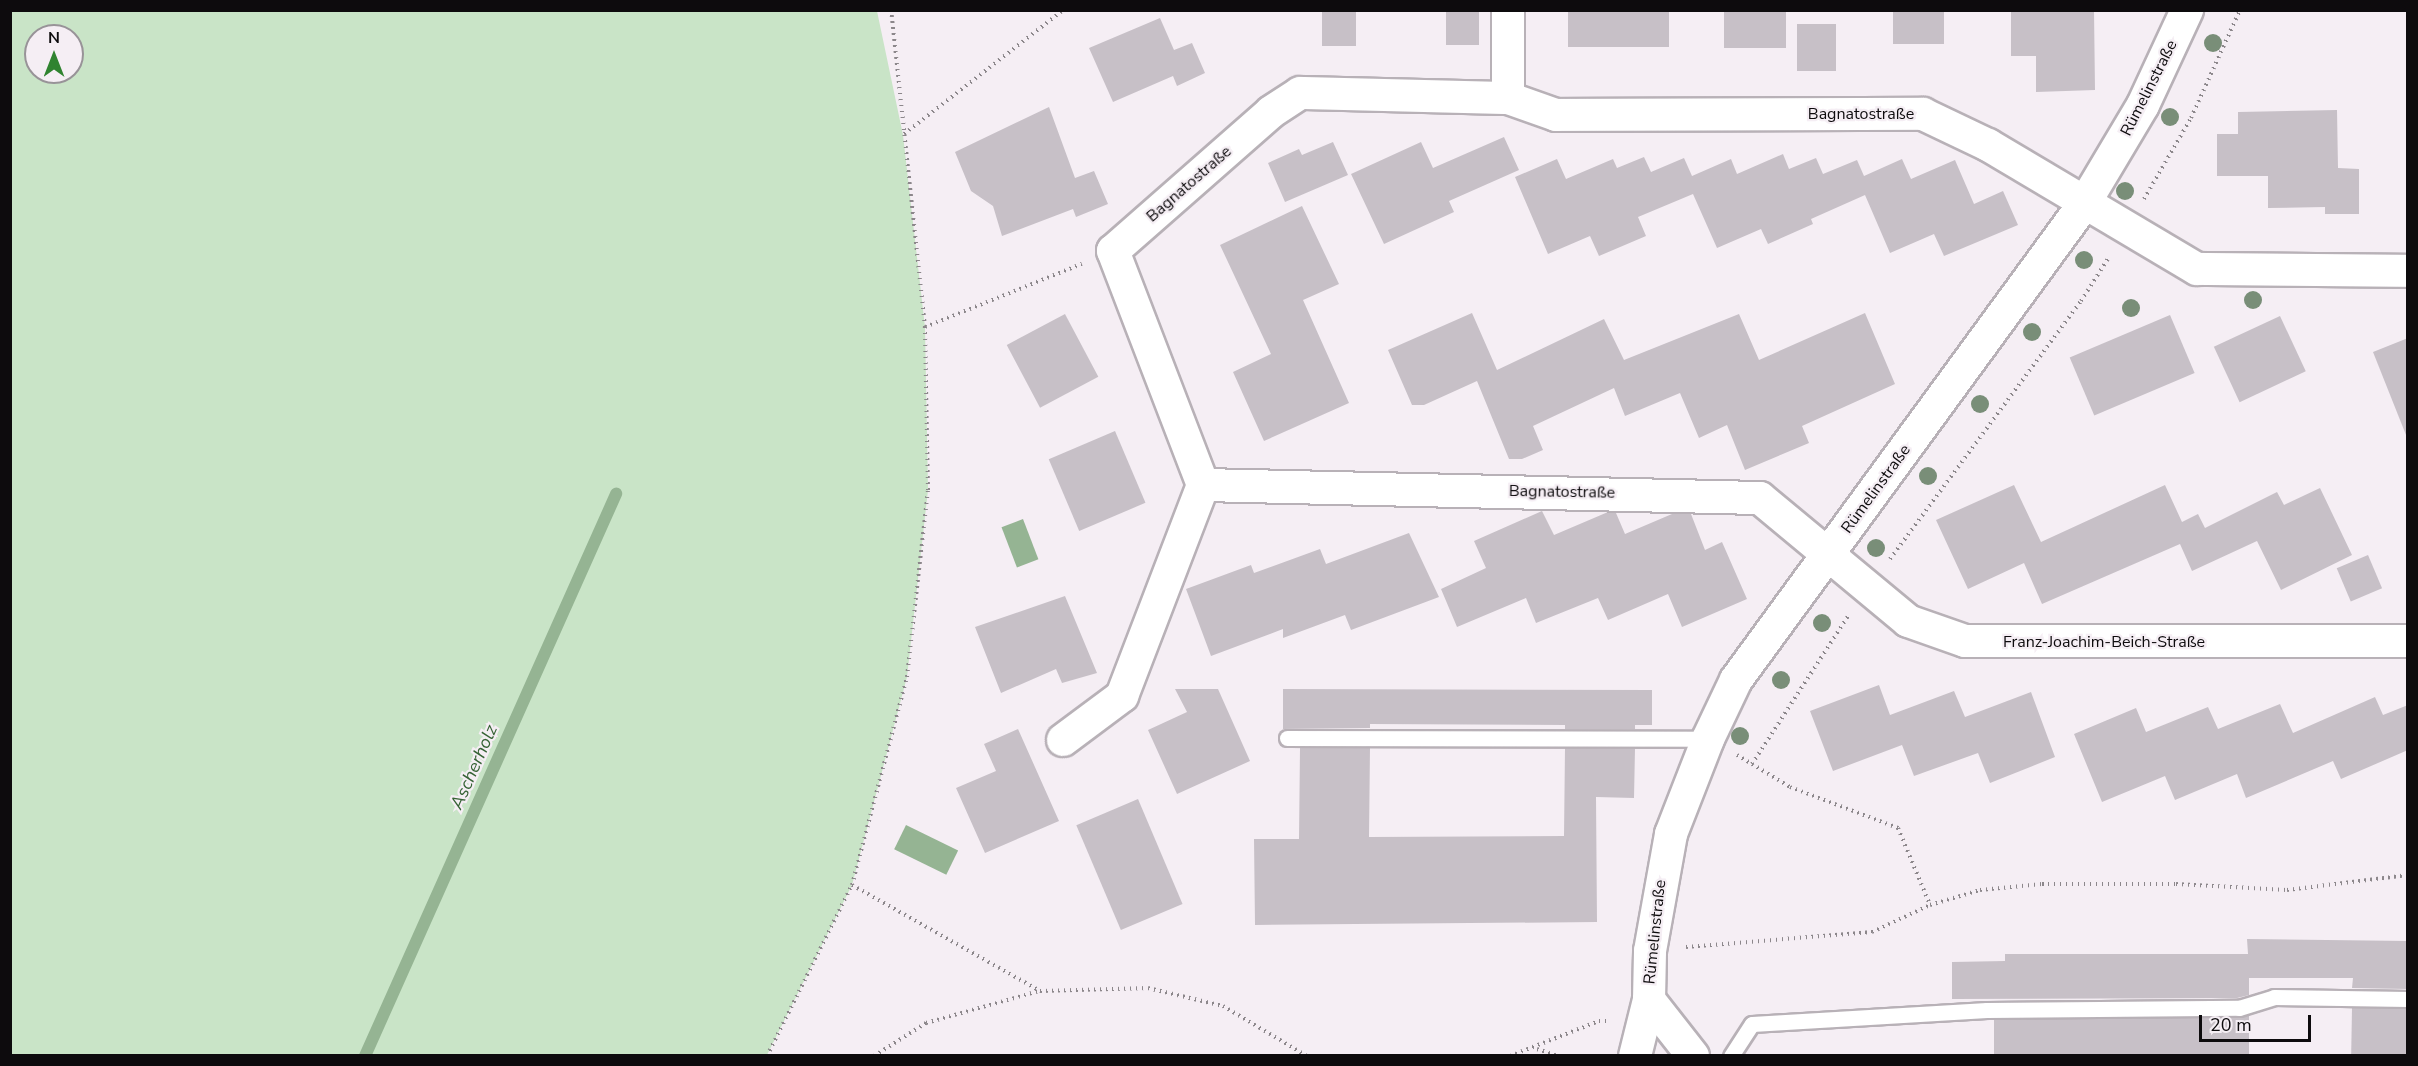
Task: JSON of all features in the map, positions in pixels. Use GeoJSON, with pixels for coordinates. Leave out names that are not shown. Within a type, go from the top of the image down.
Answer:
{"type":"FeatureCollection","features":[{"type":"Feature","properties":{"kind":"street"},"geometry":{"type":"LineString","coordinates":[[1508,10],[1508,98]]}},
{"type":"Feature","properties":{"kind":"street","name":"Rümelinstraße"},"geometry":{"type":"LineString","coordinates":[[1635,1056],[1646,1012],[1650,951],[1671,834],[1708,739],[1736,680],[2084,204],[2143,105],[2187,10]]}},
{"type":"Feature","properties":{"kind":"street","name":"Bagnatostraße"},"geometry":{"type":"LineString","coordinates":[[1113,251],[1271,112],[1300,93],[1508,98],[1556,115],[1923,114],[1988,145],[2084,204]]}},
{"type":"Feature","properties":{"kind":"street"},"geometry":{"type":"LineString","coordinates":[[2084,204],[2198,269],[2408,271]]}},
{"type":"Feature","properties":{"kind":"street"},"geometry":{"type":"LineString","coordinates":[[1063,740],[1122,696],[1203,485],[1113,251]]}},
{"type":"Feature","properties":{"kind":"street","name":"Bagnatostraße"},"geometry":{"type":"LineString","coordinates":[[1203,485],[1761,498],[1827,556]]}},
{"type":"Feature","properties":{"kind":"street","name":"Franz-Joachim-Beich-Straße"},"geometry":{"type":"LineString","coordinates":[[1827,556],[1908,621],[1965,641],[2408,641]]}},
{"type":"Feature","properties":{"kind":"street","name":"Rümelinstraße"},"geometry":{"type":"LineString","coordinates":[[1646,1012],[1693,1056]]}},
{"type":"Feature","properties":{"kind":"lane"},"geometry":{"type":"LineString","coordinates":[[1287,738],[1708,739]]}},
{"type":"Feature","properties":{"kind":"lane"},"geometry":{"type":"LineString","coordinates":[[1731,1056],[1752,1024],[1988,1010],[2239,1008],[2274,997],[2408,999]]}},
{"type":"Feature","properties":{"kind":"path"},"geometry":{"type":"LineString","coordinates":[[767,1056],[852,885],[907,677],[928,490],[925,327],[891,10]]}},
{"type":"Feature","properties":{"kind":"path"},"geometry":{"type":"LineString","coordinates":[[903,135],[1063,10]]}},
{"type":"Feature","properties":{"kind":"path"},"geometry":{"type":"LineString","coordinates":[[1752,764],[1823,648],[2081,301],[2127,230],[2191,118],[2240,10]]}},
{"type":"Feature","properties":{"kind":"path"},"geometry":{"type":"LineString","coordinates":[[925,327],[1113,251]]}},
{"type":"Feature","properties":{"kind":"path"},"geometry":{"type":"LineString","coordinates":[[1708,739],[1790,787],[1898,828],[1930,905]]}},
{"type":"Feature","properties":{"kind":"path"},"geometry":{"type":"LineString","coordinates":[[1650,951],[1872,932],[1930,905],[1980,890],[2042,884],[2176,884],[2287,890],[2408,875]]}},
{"type":"Feature","properties":{"kind":"path"},"geometry":{"type":"LineString","coordinates":[[852,885],[1040,991]]}},
{"type":"Feature","properties":{"kind":"path"},"geometry":{"type":"LineString","coordinates":[[874,1056],[926,1023],[1040,991],[1148,988],[1223,1006],[1307,1056]]}},
{"type":"Feature","properties":{"kind":"path"},"geometry":{"type":"LineString","coordinates":[[1510,1056],[1536,1048],[1599,1021],[1646,1012]]}},
{"type":"Feature","properties":{"kind":"path"},"geometry":{"type":"LineString","coordinates":[[1536,1048],[1558,1056]]}},
{"type":"Feature","properties":{"kind":"shaded area"},"geometry":{"type":"Polygon","coordinates":[[[10,11],[877,11],[903,135],[925,327],[928,490],[907,677],[852,885],[767,1055],[11,1055],[10,11]]]}},
{"type":"Feature","properties":{"kind":"shaded area"},"geometry":{"type":"Polygon","coordinates":[[[1023,519],[1038,559],[1017,567],[1002,527],[1023,519]]]}},
{"type":"Feature","properties":{"kind":"shaded area"},"geometry":{"type":"Polygon","coordinates":[[[906,825],[958,850],[946,875],[894,849],[906,825]]]}},
{"type":"Feature","properties":{"kind":"building"},"geometry":{"type":"Polygon","coordinates":[[[1322,10],[1356,10],[1356,46],[1322,46],[1322,10]]]}},
{"type":"Feature","properties":{"kind":"building"},"geometry":{"type":"Polygon","coordinates":[[[1446,10],[1479,10],[1479,45],[1446,45],[1446,10]]]}},
{"type":"Feature","properties":{"kind":"building"},"geometry":{"type":"Polygon","coordinates":[[[1568,10],[1669,10],[1669,47],[1568,47],[1568,10]]]}},
{"type":"Feature","properties":{"kind":"building"},"geometry":{"type":"Polygon","coordinates":[[[1724,10],[1786,10],[1786,48],[1724,48],[1724,10]]]}},
{"type":"Feature","properties":{"kind":"building"},"geometry":{"type":"Polygon","coordinates":[[[1893,10],[1944,10],[1944,44],[1893,44],[1893,10]]]}},
{"type":"Feature","properties":{"kind":"building"},"geometry":{"type":"Polygon","coordinates":[[[2011,10],[2094,10],[2095,90],[2036,92],[2036,56],[2011,56],[2011,10]]]}},
{"type":"Feature","properties":{"kind":"building"},"geometry":{"type":"Polygon","coordinates":[[[1160,18],[1174,50],[1192,43],[1205,73],[1177,86],[1173,76],[1113,102],[1089,48],[1160,18]]]}},
{"type":"Feature","properties":{"kind":"building"},"geometry":{"type":"Polygon","coordinates":[[[1797,24],[1836,24],[1836,71],[1797,71],[1797,24]]]}},
{"type":"Feature","properties":{"kind":"building"},"geometry":{"type":"Polygon","coordinates":[[[1049,107],[1075,178],[1094,171],[1108,204],[1076,217],[1073,209],[1002,236],[993,206],[971,191],[955,152],[1049,107]]]}},
{"type":"Feature","properties":{"kind":"building"},"geometry":{"type":"Polygon","coordinates":[[[2337,110],[2338,168],[2359,169],[2359,214],[2325,214],[2325,207],[2268,208],[2268,176],[2217,176],[2217,134],[2238,134],[2238,112],[2337,110]]]}},
{"type":"Feature","properties":{"kind":"building"},"geometry":{"type":"Polygon","coordinates":[[[1504,137],[1519,170],[1449,201],[1454,212],[1384,244],[1351,174],[1421,142],[1433,168],[1504,137]]]}},
{"type":"Feature","properties":{"kind":"building"},"geometry":{"type":"Polygon","coordinates":[[[1333,142],[1348,175],[1285,202],[1268,163],[1299,149],[1302,155],[1333,142]]]}},
{"type":"Feature","properties":{"kind":"building"},"geometry":{"type":"Polygon","coordinates":[[[1783,154],[1789,169],[1816,158],[1823,174],[1857,160],[1864,176],[1902,159],[1911,179],[1955,160],[1974,204],[2003,191],[2018,225],[1944,256],[1934,234],[1890,253],[1865,195],[1811,219],[1813,224],[1768,244],[1761,229],[1717,248],[1693,194],[1638,217],[1646,236],[1599,256],[1590,236],[1548,254],[1515,177],[1557,159],[1566,179],[1613,159],[1617,168],[1644,157],[1651,172],[1684,158],[1692,176],[1731,159],[1737,174],[1783,154]]]}},
{"type":"Feature","properties":{"kind":"building"},"geometry":{"type":"Polygon","coordinates":[[[1302,206],[1339,284],[1303,300],[1349,403],[1264,441],[1233,372],[1271,354],[1220,245],[1302,206]]]}},
{"type":"Feature","properties":{"kind":"building"},"geometry":{"type":"Polygon","coordinates":[[[1472,313],[1497,370],[1604,319],[1624,360],[1739,314],[1759,360],[1865,313],[1895,384],[1802,426],[1809,443],[1745,470],[1727,425],[1699,438],[1680,393],[1625,416],[1614,388],[1533,426],[1543,450],[1522,459],[1509,459],[1477,381],[1424,405],[1412,405],[1388,350],[1472,313]]]}},
{"type":"Feature","properties":{"kind":"building"},"geometry":{"type":"Polygon","coordinates":[[[1065,314],[1098,377],[1040,408],[1007,345],[1065,314]]]}},
{"type":"Feature","properties":{"kind":"building"},"geometry":{"type":"Polygon","coordinates":[[[2170,315],[2195,373],[2094,416],[2070,358],[2170,315]]]}},
{"type":"Feature","properties":{"kind":"building"},"geometry":{"type":"Polygon","coordinates":[[[2280,316],[2306,371],[2240,402],[2214,347],[2280,316]]]}},
{"type":"Feature","properties":{"kind":"building"},"geometry":{"type":"Polygon","coordinates":[[[2408,338],[2408,434],[2406,435],[2373,352],[2408,338]]]}},
{"type":"Feature","properties":{"kind":"building"},"geometry":{"type":"Polygon","coordinates":[[[1115,431],[1145,503],[1079,531],[1049,459],[1115,431]]]}},
{"type":"Feature","properties":{"kind":"building"},"geometry":{"type":"Polygon","coordinates":[[[2014,485],[2041,542],[2165,485],[2182,522],[2198,514],[2205,528],[2277,492],[2284,505],[2320,488],[2352,555],[2281,590],[2257,541],[2192,571],[2180,544],[2042,604],[2024,563],[1968,589],[1936,520],[2014,485]]]}},
{"type":"Feature","properties":{"kind":"building"},"geometry":{"type":"Polygon","coordinates":[[[1542,511],[1554,535],[1608,512],[1616,513],[1625,534],[1672,514],[1691,514],[1705,550],[1722,542],[1747,599],[1682,627],[1668,594],[1608,620],[1598,598],[1536,623],[1526,598],[1457,627],[1441,589],[1486,568],[1474,541],[1542,511]]]}},
{"type":"Feature","properties":{"kind":"building"},"geometry":{"type":"Polygon","coordinates":[[[1409,533],[1439,597],[1351,630],[1345,615],[1283,638],[1283,629],[1211,656],[1186,589],[1251,565],[1254,573],[1320,549],[1326,564],[1409,533]]]}},
{"type":"Feature","properties":{"kind":"building"},"geometry":{"type":"Polygon","coordinates":[[[2368,555],[2382,588],[2351,601],[2337,568],[2368,555]]]}},
{"type":"Feature","properties":{"kind":"building"},"geometry":{"type":"Polygon","coordinates":[[[1065,596],[1097,673],[1062,683],[1056,669],[1001,693],[975,627],[1065,596]]]}},
{"type":"Feature","properties":{"kind":"building"},"geometry":{"type":"Polygon","coordinates":[[[1879,685],[1890,715],[1954,691],[1965,717],[2031,692],[2055,757],[1990,783],[1978,753],[1914,776],[1902,745],[1833,771],[1810,711],[1879,685]]]}},
{"type":"Feature","properties":{"kind":"building"},"geometry":{"type":"Polygon","coordinates":[[[1175,689],[1218,689],[1250,761],[1177,794],[1148,730],[1187,712],[1175,689]]]}},
{"type":"Feature","properties":{"kind":"building"},"geometry":{"type":"Polygon","coordinates":[[[1283,689],[1652,690],[1652,725],[1635,725],[1635,729],[1565,729],[1565,725],[1370,724],[1370,728],[1283,729],[1283,689]]]}},
{"type":"Feature","properties":{"kind":"building"},"geometry":{"type":"Polygon","coordinates":[[[2375,697],[2383,715],[2408,705],[2408,750],[2341,779],[2333,761],[2246,798],[2237,774],[2175,800],[2165,776],[2102,802],[2074,734],[2136,708],[2146,732],[2208,707],[2218,729],[2280,704],[2293,733],[2375,697]]]}},
{"type":"Feature","properties":{"kind":"building"},"geometry":{"type":"Polygon","coordinates":[[[1018,729],[1059,821],[985,853],[956,788],[996,771],[984,744],[1018,729]]]}},
{"type":"Feature","properties":{"kind":"building"},"geometry":{"type":"Polygon","coordinates":[[[1300,748],[1370,748],[1369,837],[1564,836],[1565,748],[1635,749],[1634,798],[1596,797],[1597,922],[1255,925],[1254,839],[1299,839],[1300,748]]]}},
{"type":"Feature","properties":{"kind":"building"},"geometry":{"type":"Polygon","coordinates":[[[1138,799],[1183,904],[1121,930],[1076,825],[1138,799]]]}},
{"type":"Feature","properties":{"kind":"building"},"geometry":{"type":"Polygon","coordinates":[[[2247,939],[2408,941],[2408,989],[2352,988],[2353,978],[2249,978],[2249,995],[2237,998],[1952,999],[1952,962],[2005,961],[2005,954],[2248,954],[2247,939]]]}},
{"type":"Feature","properties":{"kind":"building"},"geometry":{"type":"Polygon","coordinates":[[[2352,1008],[2408,1009],[2407,1056],[2351,1056],[2352,1008]]]}},
{"type":"Feature","properties":{"kind":"building"},"geometry":{"type":"Polygon","coordinates":[[[1994,1015],[2249,1015],[2249,1056],[1994,1056],[1994,1015]]]}},
{"type":"Feature","properties":{"kind":"waterway","name":"Ascherholz"},"geometry":{"type":"LineString","coordinates":[[365,1056],[616,494]]}}]}
